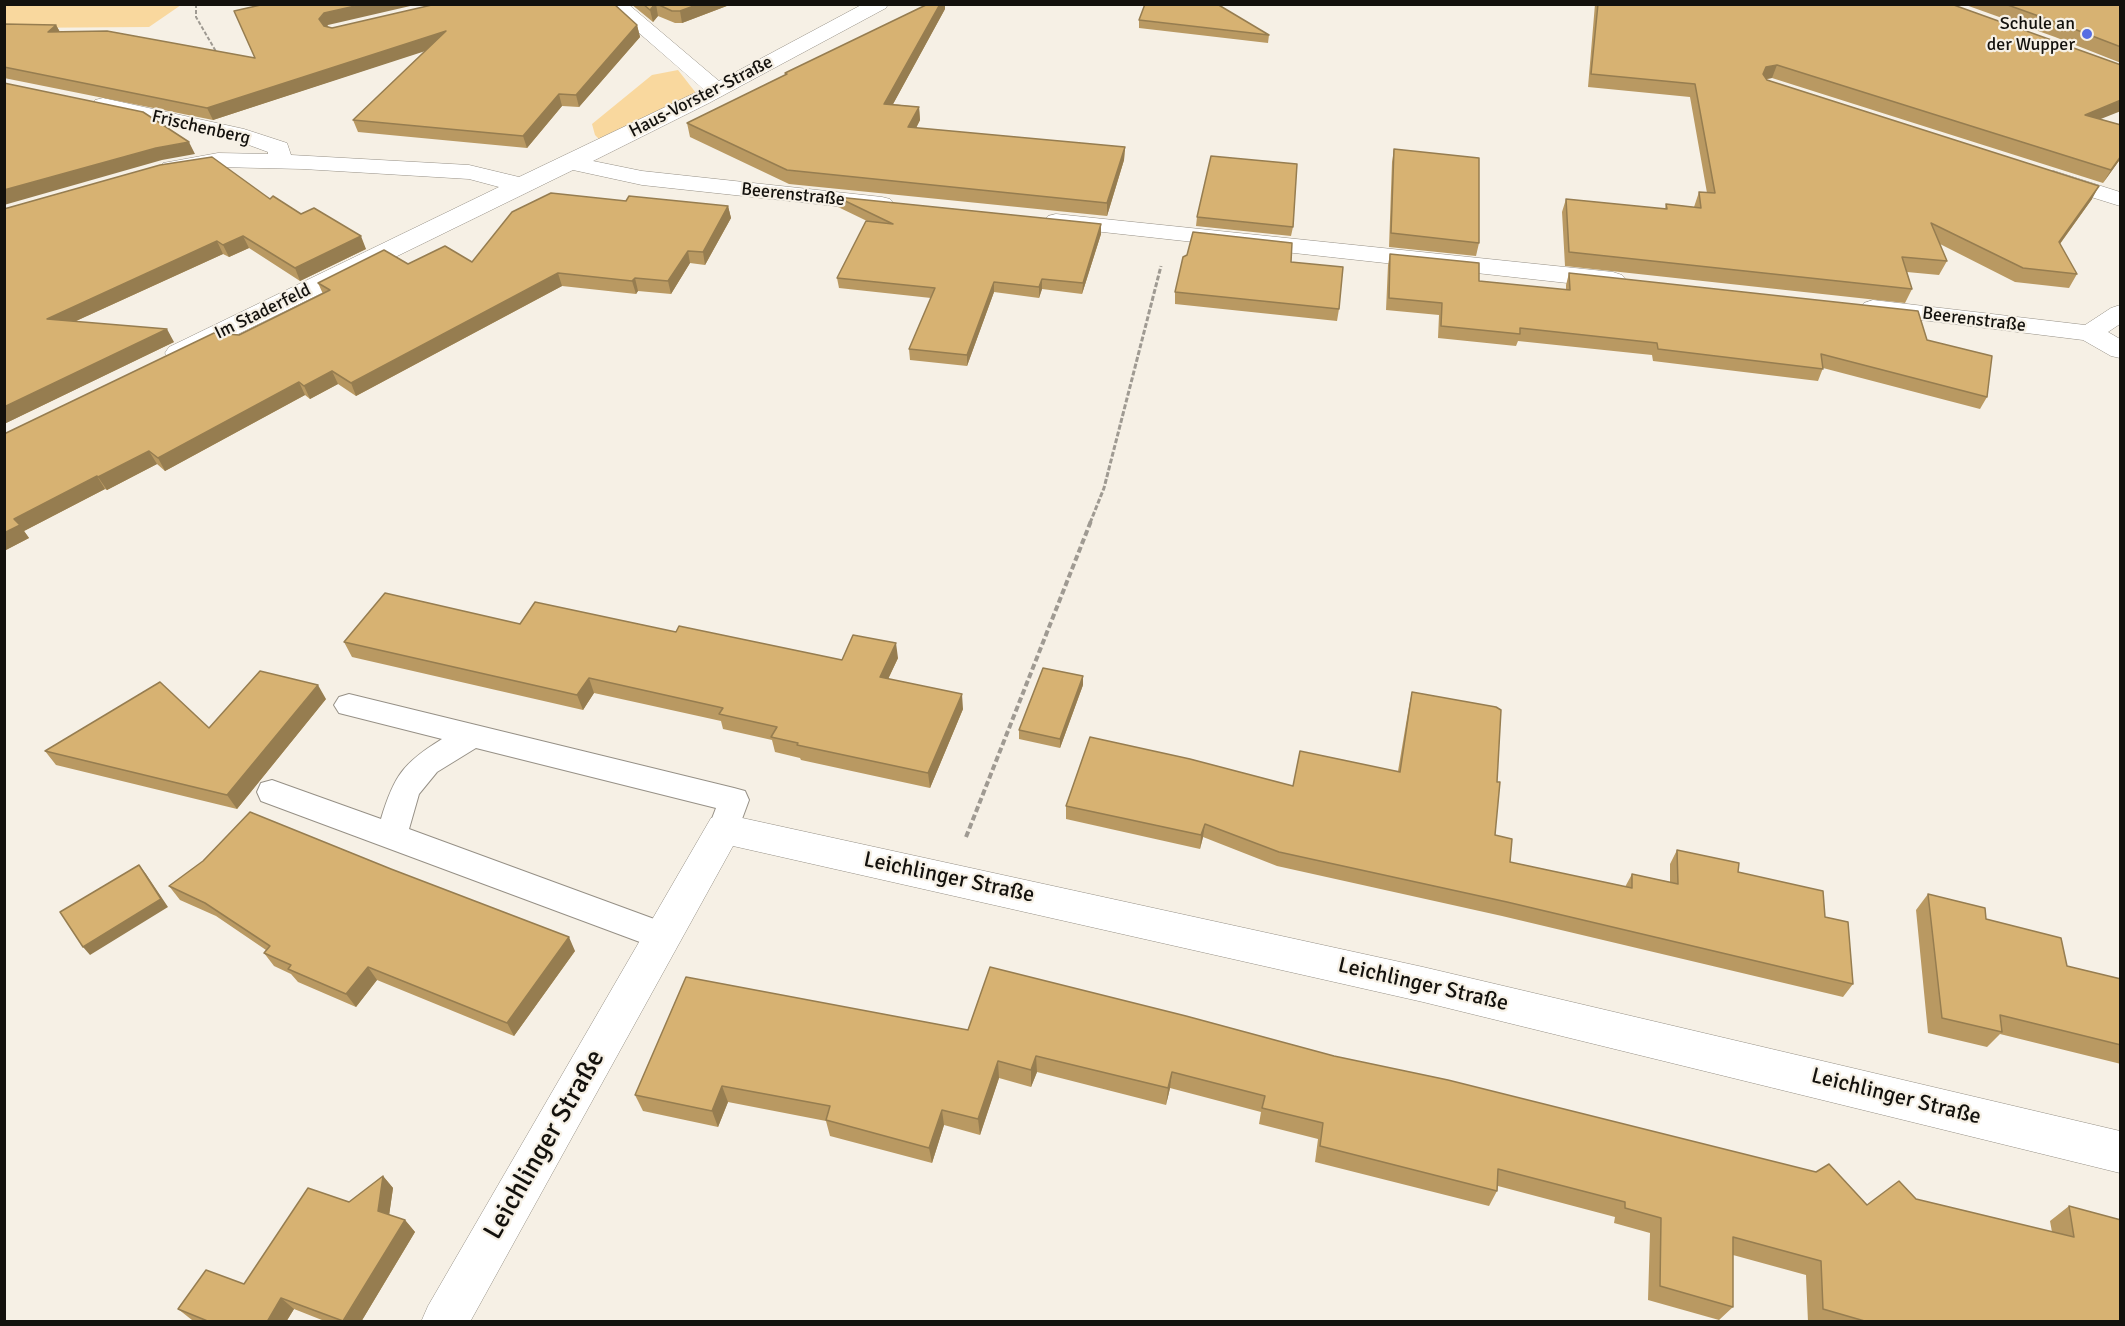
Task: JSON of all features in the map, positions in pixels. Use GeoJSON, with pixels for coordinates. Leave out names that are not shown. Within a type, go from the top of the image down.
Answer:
{"type":"FeatureCollection","features":[{"type":"Feature","properties":{"kind":"street"},"geometry":{"type":"LineString","coordinates":[[615,4],[717,90]]}},
{"type":"Feature","properties":{"kind":"street","name":"Haus-Vorster-Straße"},"geometry":{"type":"LineString","coordinates":[[521,185],[572,163],[717,90],[879,4]]}},
{"type":"Feature","properties":{"kind":"street","name":"Frischenberg"},"geometry":{"type":"LineString","coordinates":[[88,102],[244,136],[279,148],[280,161]]}},
{"type":"Feature","properties":{"kind":"street","name":"Frischenberg"},"geometry":{"type":"LineString","coordinates":[[151,172],[218,160],[280,161],[469,172],[521,185]]}},
{"type":"Feature","properties":{"kind":"street","name":"Beerenstraße"},"geometry":{"type":"LineString","coordinates":[[572,163],[642,178],[907,207]]}},
{"type":"Feature","properties":{"kind":"street"},"geometry":{"type":"LineString","coordinates":[[2030,170],[2121,199]]}},
{"type":"Feature","properties":{"kind":"street","name":"Im Staderfeld"},"geometry":{"type":"LineString","coordinates":[[155,364],[521,185]]}},
{"type":"Feature","properties":{"kind":"street"},"geometry":{"type":"LineString","coordinates":[[1039,219],[1640,283]]}},
{"type":"Feature","properties":{"kind":"street","name":"Beerenstraße"},"geometry":{"type":"LineString","coordinates":[[1851,306],[2090,333],[2121,350]]}},
{"type":"Feature","properties":{"kind":"street"},"geometry":{"type":"LineString","coordinates":[[2090,333],[2121,313]]}},
{"type":"Feature","properties":{"kind":"street","name":"Leichlinger Straße"},"geometry":{"type":"LineString","coordinates":[[444,1322],[724,829],[950,877],[1714,1052],[2121,1152]]}},
{"type":"Feature","properties":{"kind":"lane","name":"Leichlinger Straße"},"geometry":{"type":"LineString","coordinates":[[349,705],[734,800],[724,829]]}},
{"type":"Feature","properties":{"kind":"lane"},"geometry":{"type":"LineString","coordinates":[[392,835],[405,789],[426,764],[471,736]]}},
{"type":"Feature","properties":{"kind":"lane"},"geometry":{"type":"LineString","coordinates":[[272,792],[664,937]]}},
{"type":"Feature","properties":{"kind":"path"},"geometry":{"type":"LineString","coordinates":[[196,4],[196,17],[218,56]]}},
{"type":"Feature","properties":{"kind":"path"},"geometry":{"type":"LineString","coordinates":[[950,877],[1104,488],[1170,232]]}},
{"type":"Feature","properties":{"kind":"shaded area"},"geometry":{"type":"Polygon","coordinates":[[[4,5],[181,5],[149,27],[5,28],[4,5]]]}},
{"type":"Feature","properties":{"kind":"shaded area"},"geometry":{"type":"Polygon","coordinates":[[[678,70],[696,93],[601,141],[595,135],[592,124],[652,75],[678,70]]]}},
{"type":"Feature","properties":{"kind":"building"},"geometry":{"type":"Polygon","coordinates":[[[265,4],[364,4],[324,13],[319,19],[324,26],[332,28],[436,4],[614,4],[637,25],[576,95],[559,94],[523,136],[353,120],[446,31],[207,108],[4,67],[4,24],[56,25],[48,32],[107,31],[255,58],[234,11],[265,4]]]}},
{"type":"Feature","properties":{"kind":"building"},"geometry":{"type":"Polygon","coordinates":[[[643,4],[655,4],[650,10],[643,4]]]}},
{"type":"Feature","properties":{"kind":"building"},"geometry":{"type":"Polygon","coordinates":[[[657,4],[699,4],[680,11],[672,11],[657,4]]]}},
{"type":"Feature","properties":{"kind":"building"},"geometry":{"type":"Polygon","coordinates":[[[928,4],[940,4],[884,104],[919,107],[908,127],[1125,147],[1107,203],[787,170],[687,123],[787,74],[785,73],[928,4]]]}},
{"type":"Feature","properties":{"kind":"building"},"geometry":{"type":"Polygon","coordinates":[[[1145,4],[1217,4],[1269,35],[1139,20],[1145,4]]]}},
{"type":"Feature","properties":{"kind":"building"},"geometry":{"type":"Polygon","coordinates":[[[1598,4],[1951,4],[2121,65],[2121,100],[2085,115],[2121,125],[2121,156],[2111,170],[1777,65],[1766,67],[1763,74],[1767,80],[2099,186],[2059,242],[2077,274],[2023,268],[1931,223],[1947,261],[1902,257],[1912,289],[1569,252],[1566,199],[1667,209],[1666,204],[1701,208],[1699,192],[1715,193],[1695,84],[1591,74],[1598,4]]]}},
{"type":"Feature","properties":{"kind":"building"},"geometry":{"type":"Polygon","coordinates":[[[2005,4],[2121,4],[2121,47],[2061,24],[2005,4]]]}},
{"type":"Feature","properties":{"kind":"building"},"geometry":{"type":"Polygon","coordinates":[[[4,83],[143,112],[189,142],[156,148],[4,190],[4,83]]]}},
{"type":"Feature","properties":{"kind":"building"},"geometry":{"type":"Polygon","coordinates":[[[1394,149],[1479,158],[1479,243],[1391,233],[1394,149]]]}},
{"type":"Feature","properties":{"kind":"building"},"geometry":{"type":"Polygon","coordinates":[[[1211,156],[1297,164],[1293,227],[1197,217],[1211,156]]]}},
{"type":"Feature","properties":{"kind":"building"},"geometry":{"type":"Polygon","coordinates":[[[212,157],[270,199],[273,196],[301,214],[314,208],[361,236],[295,268],[243,236],[223,245],[217,241],[47,319],[167,329],[4,407],[4,209],[160,165],[212,157]]]}},
{"type":"Feature","properties":{"kind":"building"},"geometry":{"type":"Polygon","coordinates":[[[551,193],[626,201],[629,196],[728,206],[703,252],[688,251],[668,281],[635,278],[632,281],[558,273],[351,383],[332,371],[304,386],[299,382],[158,458],[149,451],[14,519],[20,525],[4,533],[4,434],[214,333],[239,335],[330,290],[318,283],[384,250],[408,264],[445,246],[472,262],[512,212],[551,193]]]}},
{"type":"Feature","properties":{"kind":"building"},"geometry":{"type":"Polygon","coordinates":[[[837,197],[1101,224],[1083,283],[1042,279],[1039,287],[994,282],[967,355],[909,349],[935,288],[837,278],[866,221],[893,224],[837,197]]]}},
{"type":"Feature","properties":{"kind":"building"},"geometry":{"type":"Polygon","coordinates":[[[1193,232],[1292,243],[1291,262],[1343,267],[1339,309],[1175,292],[1183,257],[1187,255],[1193,232]]]}},
{"type":"Feature","properties":{"kind":"building"},"geometry":{"type":"Polygon","coordinates":[[[1390,254],[1479,263],[1479,281],[1570,290],[1569,273],[1918,311],[1927,340],[1992,356],[1987,397],[1821,354],[1823,369],[1658,349],[1657,343],[1520,328],[1520,334],[1441,326],[1442,303],[1389,298],[1390,254]]]}},
{"type":"Feature","properties":{"kind":"building"},"geometry":{"type":"Polygon","coordinates":[[[385,593],[520,624],[535,602],[676,632],[679,626],[842,660],[853,635],[896,643],[880,677],[962,694],[928,773],[797,745],[798,743],[771,737],[777,727],[719,714],[723,708],[589,678],[577,695],[344,642],[385,593]]]}},
{"type":"Feature","properties":{"kind":"building"},"geometry":{"type":"Polygon","coordinates":[[[1043,668],[1083,676],[1060,739],[1019,730],[1043,668]]]}},
{"type":"Feature","properties":{"kind":"building"},"geometry":{"type":"Polygon","coordinates":[[[260,671],[318,685],[227,795],[45,751],[160,682],[209,728],[260,671]]]}},
{"type":"Feature","properties":{"kind":"building"},"geometry":{"type":"Polygon","coordinates":[[[1412,692],[1496,707],[1501,710],[1497,782],[1500,782],[1495,835],[1512,839],[1510,862],[1632,888],[1632,874],[1678,884],[1677,850],[1739,863],[1738,872],[1823,891],[1825,917],[1848,922],[1853,984],[1507,902],[1279,852],[1205,824],[1201,835],[1066,806],[1090,737],[1190,759],[1293,786],[1300,751],[1400,772],[1412,692]]]}},
{"type":"Feature","properties":{"kind":"building"},"geometry":{"type":"Polygon","coordinates":[[[250,812],[569,937],[507,1023],[368,967],[346,994],[288,969],[291,965],[264,953],[270,946],[205,903],[169,886],[203,861],[250,812]]]}},
{"type":"Feature","properties":{"kind":"building"},"geometry":{"type":"Polygon","coordinates":[[[139,865],[161,899],[83,947],[60,912],[139,865]]]}},
{"type":"Feature","properties":{"kind":"building"},"geometry":{"type":"Polygon","coordinates":[[[1928,894],[1985,908],[1986,919],[2061,938],[2067,966],[2121,979],[2121,1045],[2000,1015],[2002,1032],[1942,1018],[1928,894]]]}},
{"type":"Feature","properties":{"kind":"building"},"geometry":{"type":"Polygon","coordinates":[[[990,967],[1334,1056],[1448,1080],[1816,1172],[1829,1164],[1867,1205],[1899,1181],[1916,1199],[2074,1237],[2069,1206],[2121,1220],[2121,1322],[1868,1322],[1823,1309],[1821,1261],[1733,1237],[1733,1307],[1660,1286],[1661,1218],[1625,1208],[1625,1202],[1498,1169],[1497,1191],[1320,1146],[1323,1123],[1262,1108],[1265,1096],[1172,1072],[1168,1088],[1036,1056],[1031,1070],[998,1061],[978,1119],[942,1110],[929,1148],[826,1120],[830,1106],[722,1086],[712,1111],[635,1095],[686,977],[968,1030],[990,967]]]}},
{"type":"Feature","properties":{"kind":"building"},"geometry":{"type":"Polygon","coordinates":[[[383,1176],[378,1211],[405,1220],[343,1321],[281,1298],[267,1322],[210,1322],[178,1309],[206,1270],[244,1284],[308,1188],[349,1202],[383,1176]]]}},
{"type":"Feature","properties":{"kind":"place","name":"Schule an der Wupper"},"geometry":{"type":"Point","coordinates":[2087,34]}}]}
